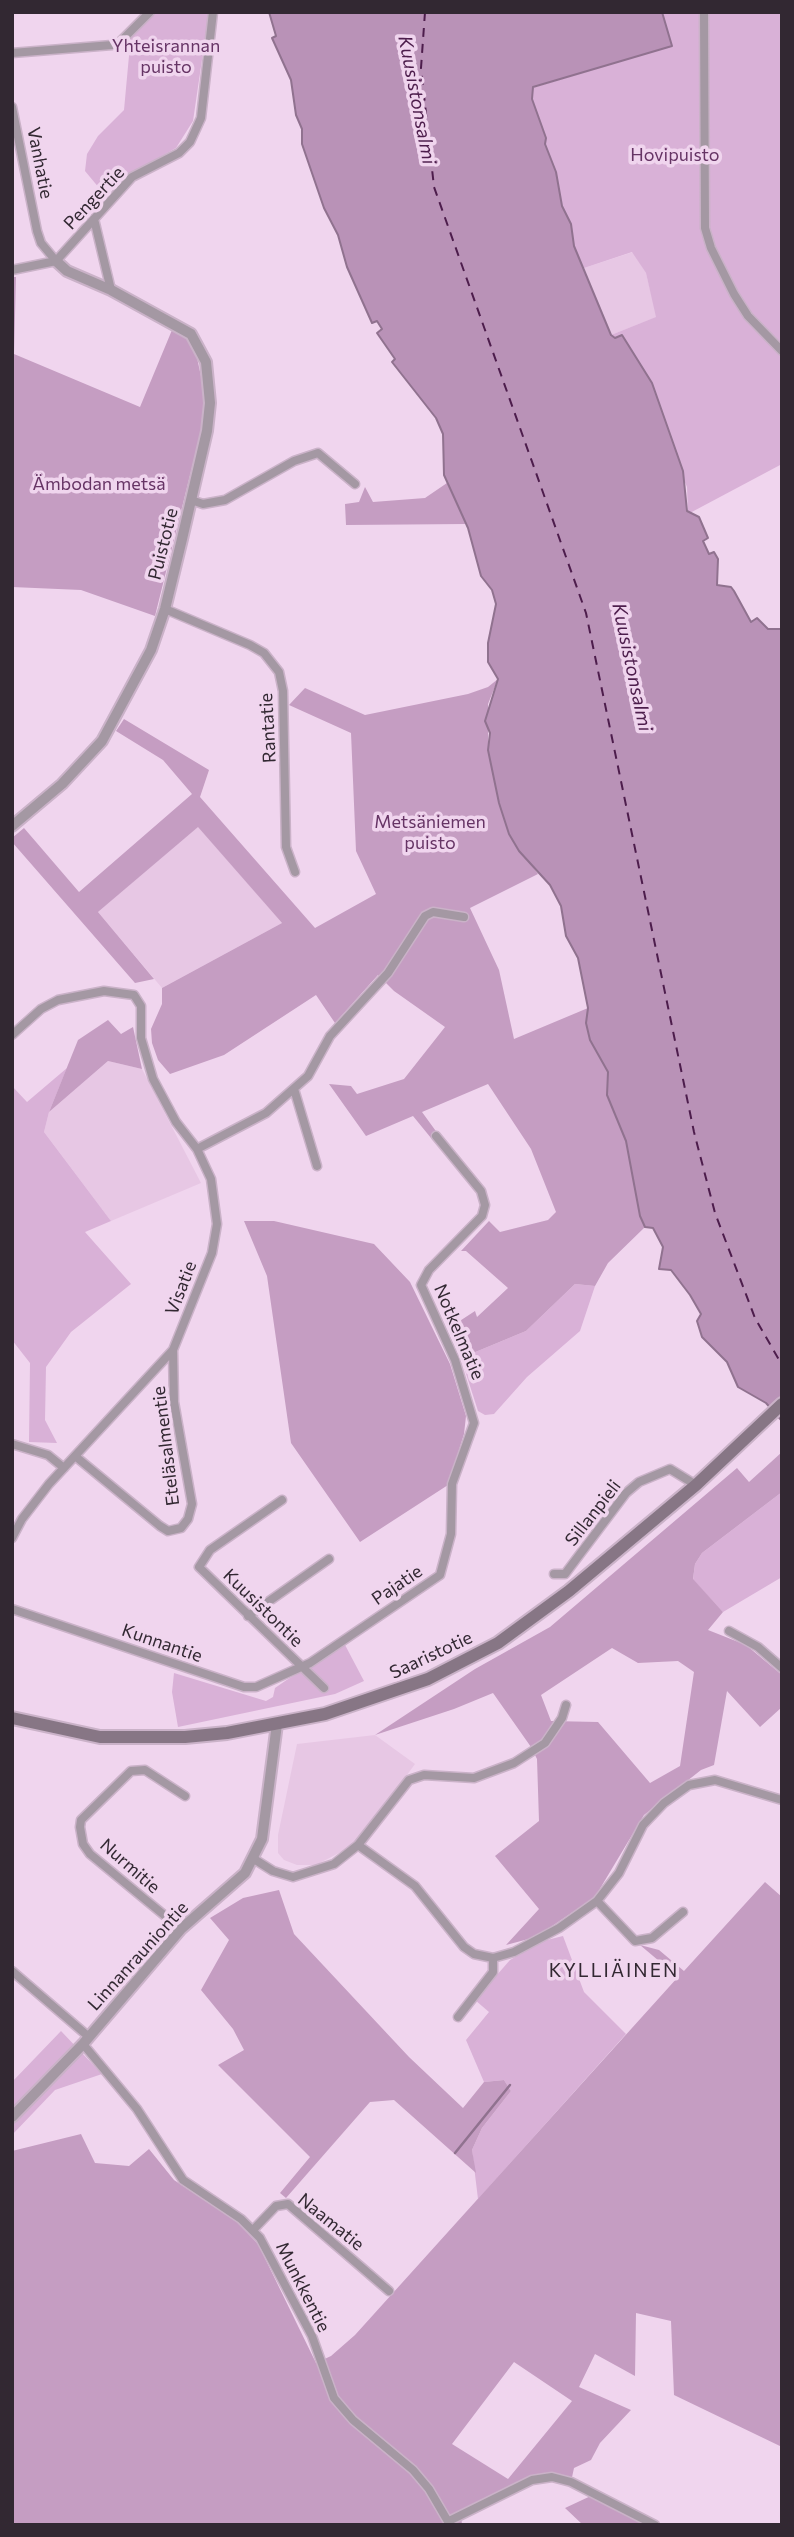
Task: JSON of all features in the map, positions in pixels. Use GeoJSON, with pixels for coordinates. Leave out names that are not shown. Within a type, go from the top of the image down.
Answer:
{"type":"FeatureCollection","features":[{"type":"Feature","properties":{"kind":"main road","name":"Saaristotie"},"geometry":{"type":"LineString","coordinates":[[12,1718],[77,1733],[128,1739],[185,1737],[277,1724],[373,1700],[428,1679],[489,1648],[569,1591],[696,1485],[782,1404]]}},
{"type":"Feature","properties":{"kind":"street"},"geometry":{"type":"LineString","coordinates":[[12,53],[112,45],[121,42],[150,12]]}},
{"type":"Feature","properties":{"kind":"street","name":"Pengertie"},"geometry":{"type":"LineString","coordinates":[[56,261],[132,177],[179,153],[190,142],[201,118],[213,12]]}},
{"type":"Feature","properties":{"kind":"street"},"geometry":{"type":"LineString","coordinates":[[704,12],[705,228],[711,248],[734,294],[748,316],[782,351]]}},
{"type":"Feature","properties":{"kind":"street","name":"Vanhatie"},"geometry":{"type":"LineString","coordinates":[[12,107],[37,231],[41,243],[56,261]]}},
{"type":"Feature","properties":{"kind":"street"},"geometry":{"type":"LineString","coordinates":[[94,219],[111,290]]}},
{"type":"Feature","properties":{"kind":"street"},"geometry":{"type":"LineString","coordinates":[[12,270],[56,261]]}},
{"type":"Feature","properties":{"kind":"street","name":"Puistotie"},"geometry":{"type":"LineString","coordinates":[[12,827],[62,784],[102,741],[133,687],[165,609],[207,431],[210,402],[203,352],[191,334],[111,290],[67,271],[56,261]]}},
{"type":"Feature","properties":{"kind":"street"},"geometry":{"type":"LineString","coordinates":[[191,500],[203,504],[225,500],[294,461],[318,453],[355,484]]}},
{"type":"Feature","properties":{"kind":"street","name":"Rantatie"},"geometry":{"type":"LineString","coordinates":[[165,609],[250,645],[264,653],[279,671],[283,691],[286,848],[295,872]]}},
{"type":"Feature","properties":{"kind":"street"},"geometry":{"type":"LineString","coordinates":[[197,1149],[266,1113],[308,1076],[337,1027],[388,974],[425,916],[433,912],[464,917]]}},
{"type":"Feature","properties":{"kind":"street","name":"Visatie"},"geometry":{"type":"LineString","coordinates":[[12,1035],[41,1009],[58,1000],[84,993],[125,991],[134,995],[141,1006],[141,1038],[153,1079],[176,1122],[197,1149],[214,1193],[215,1240],[173,1350],[36,1499],[12,1538]]}},
{"type":"Feature","properties":{"kind":"street"},"geometry":{"type":"LineString","coordinates":[[294,1089],[317,1166]]}},
{"type":"Feature","properties":{"kind":"street","name":"Notkelmatie"},"geometry":{"type":"LineString","coordinates":[[436,1136],[484,1198],[482,1216],[429,1270],[421,1285],[455,1360],[472,1412]]}},
{"type":"Feature","properties":{"kind":"street","name":"Eteläsalmentie"},"geometry":{"type":"LineString","coordinates":[[75,1456],[160,1526],[168,1531],[181,1528],[188,1520],[192,1504],[174,1402],[173,1350]]}},
{"type":"Feature","properties":{"kind":"street","name":"Pajatie"},"geometry":{"type":"LineString","coordinates":[[301,1668],[440,1575],[452,1534],[452,1484],[474,1423],[472,1412]]}},
{"type":"Feature","properties":{"kind":"street"},"geometry":{"type":"LineString","coordinates":[[12,1444],[48,1455],[64,1468]]}},
{"type":"Feature","properties":{"kind":"street","name":"Sillanpieli"},"geometry":{"type":"LineString","coordinates":[[554,1574],[565,1574],[625,1493],[639,1482],[670,1469],[696,1485]]}},
{"type":"Feature","properties":{"kind":"street","name":"Kuusistontie"},"geometry":{"type":"LineString","coordinates":[[282,1500],[210,1550],[199,1567],[324,1688]]}},
{"type":"Feature","properties":{"kind":"street"},"geometry":{"type":"LineString","coordinates":[[248,1616],[329,1559]]}},
{"type":"Feature","properties":{"kind":"street","name":"Kunnantie"},"geometry":{"type":"LineString","coordinates":[[12,1609],[244,1687],[256,1687],[301,1668]]}},
{"type":"Feature","properties":{"kind":"street"},"geometry":{"type":"LineString","coordinates":[[729,1631],[758,1647],[782,1668]]}},
{"type":"Feature","properties":{"kind":"street"},"geometry":{"type":"LineString","coordinates":[[254,1859],[273,1871],[293,1877],[334,1864],[358,1845],[409,1780],[424,1775],[474,1778],[514,1763],[545,1743],[562,1718],[566,1704]]}},
{"type":"Feature","properties":{"kind":"street","name":"Linnanrauniontie"},"geometry":{"type":"LineString","coordinates":[[12,2117],[86,2040],[181,1929],[234,1884],[254,1859],[262,1839],[277,1724]]}},
{"type":"Feature","properties":{"kind":"street","name":"Nurmitie"},"geometry":{"type":"LineString","coordinates":[[181,1929],[90,1854],[83,1844],[80,1828],[82,1820],[131,1772],[145,1770],[185,1796]]}},
{"type":"Feature","properties":{"kind":"street"},"geometry":{"type":"LineString","coordinates":[[358,1845],[415,1886],[464,1947],[474,1954],[493,1958],[514,1952],[559,1928],[597,1901],[619,1873],[643,1825],[664,1803],[689,1785],[715,1780],[782,1800]]}},
{"type":"Feature","properties":{"kind":"street"},"geometry":{"type":"LineString","coordinates":[[597,1901],[635,1941],[652,1938],[683,1912]]}},
{"type":"Feature","properties":{"kind":"street"},"geometry":{"type":"LineString","coordinates":[[457,2017],[493,1972],[493,1958]]}},
{"type":"Feature","properties":{"kind":"street","name":"Munkkentie"},"geometry":{"type":"LineString","coordinates":[[12,1971],[86,2040],[137,2109],[183,2180],[253,2230],[274,2260],[313,2336],[334,2399],[353,2420],[413,2470],[449,2523]]}},
{"type":"Feature","properties":{"kind":"street","name":"Naamatie"},"geometry":{"type":"LineString","coordinates":[[253,2230],[276,2206],[288,2204],[389,2291]]}},
{"type":"Feature","properties":{"kind":"street"},"geometry":{"type":"LineString","coordinates":[[449,2523],[532,2480],[552,2477],[570,2482],[655,2525]]}},
{"type":"Feature","properties":{"kind":"shaded area"},"geometry":{"type":"Polygon","coordinates":[[[633,252],[646,273],[657,317],[611,335],[584,268],[633,252]]]}},
{"type":"Feature","properties":{"kind":"shaded area"},"geometry":{"type":"Polygon","coordinates":[[[198,826],[282,923],[162,988],[98,912],[198,826]]]}},
{"type":"Feature","properties":{"kind":"shaded area"},"geometry":{"type":"Polygon","coordinates":[[[108,1061],[142,1069],[201,1183],[111,1221],[44,1132],[49,1112],[108,1061]]]}},
{"type":"Feature","properties":{"kind":"shaded area"},"geometry":{"type":"Polygon","coordinates":[[[375,1735],[415,1764],[356,1844],[316,1865],[297,1865],[284,1860],[278,1853],[278,1835],[297,1744],[375,1735]]]}},
{"type":"Feature","properties":{"kind":"green space","name":"Yhteisrannan puisto"},"geometry":{"type":"Polygon","coordinates":[[[151,12],[209,12],[193,121],[176,148],[119,180],[105,195],[85,171],[87,154],[98,136],[124,110],[131,34],[151,12]]]}},
{"type":"Feature","properties":{"kind":"green space","name":"Hovipuisto"},"geometry":{"type":"Polygon","coordinates":[[[662,12],[782,12],[782,464],[688,514],[687,487],[636,361],[622,337],[615,338],[611,335],[656,317],[646,273],[632,252],[584,268],[574,246],[571,224],[562,206],[556,172],[532,98],[532,88],[671,46],[662,12]]]}},
{"type":"Feature","properties":{"kind":"green space","name":"Ämbodan metsä"},"geometry":{"type":"Polygon","coordinates":[[[12,277],[16,277],[14,354],[140,407],[172,330],[187,339],[196,353],[205,395],[204,419],[155,616],[81,590],[12,587],[12,277]]]}},
{"type":"Feature","properties":{"kind":"green space"},"geometry":{"type":"Polygon","coordinates":[[[447,483],[466,524],[346,525],[345,504],[359,502],[365,487],[373,502],[425,498],[447,483]]]}},
{"type":"Feature","properties":{"kind":"green space","name":"Metsäniemen puisto"},"geometry":{"type":"Polygon","coordinates":[[[498,679],[488,704],[488,750],[509,834],[538,874],[470,908],[499,970],[514,1039],[588,1008],[586,1023],[608,1072],[607,1095],[626,1141],[640,1216],[645,1227],[608,1263],[595,1286],[575,1284],[526,1331],[461,1358],[449,1328],[475,1311],[477,1317],[508,1288],[466,1251],[461,1251],[489,1221],[500,1232],[548,1220],[556,1212],[531,1149],[488,1084],[422,1112],[438,1134],[431,1138],[413,1116],[366,1136],[329,1084],[351,1086],[357,1094],[404,1079],[445,1027],[394,991],[378,975],[335,1023],[316,995],[224,1055],[170,1074],[158,1060],[152,1043],[151,1029],[162,1004],[162,988],[282,923],[198,827],[98,912],[154,979],[135,983],[12,842],[12,838],[24,828],[79,892],[192,794],[163,760],[116,731],[124,719],[209,770],[200,797],[315,928],[376,894],[356,851],[351,733],[289,705],[305,688],[365,715],[468,694],[488,687],[498,679]]]}},
{"type":"Feature","properties":{"kind":"green space"},"geometry":{"type":"Polygon","coordinates":[[[108,1020],[121,1034],[133,1027],[142,1069],[108,1061],[49,1112],[78,1040],[108,1020]]]}},
{"type":"Feature","properties":{"kind":"green space"},"geometry":{"type":"Polygon","coordinates":[[[67,1068],[44,1132],[111,1221],[85,1232],[131,1284],[71,1332],[46,1367],[45,1420],[57,1443],[29,1442],[30,1363],[12,1340],[12,1086],[27,1102],[67,1068]]]}},
{"type":"Feature","properties":{"kind":"green space"},"geometry":{"type":"Polygon","coordinates":[[[244,1221],[274,1221],[374,1244],[410,1282],[450,1364],[466,1416],[464,1434],[448,1485],[360,1542],[291,1443],[267,1276],[244,1221]]]}},
{"type":"Feature","properties":{"kind":"green space"},"geometry":{"type":"Polygon","coordinates":[[[575,1284],[595,1286],[580,1331],[527,1377],[494,1414],[485,1415],[478,1411],[461,1358],[526,1331],[575,1284]]]}},
{"type":"Feature","properties":{"kind":"green space"},"geometry":{"type":"Polygon","coordinates":[[[782,1452],[782,1492],[702,1553],[695,1564],[693,1579],[723,1612],[708,1630],[746,1645],[782,1675],[782,1707],[760,1727],[727,1691],[714,1765],[701,1770],[644,1815],[595,1897],[536,1937],[506,1945],[539,1909],[495,1856],[539,1821],[537,1759],[531,1747],[493,1693],[375,1735],[475,1669],[550,1627],[737,1468],[749,1482],[782,1452]],[[612,1648],[541,1695],[551,1721],[598,1722],[650,1783],[680,1766],[694,1672],[678,1661],[638,1663],[612,1648]]]}},
{"type":"Feature","properties":{"kind":"green space"},"geometry":{"type":"Polygon","coordinates":[[[782,1492],[782,1577],[723,1612],[693,1580],[695,1564],[702,1553],[782,1492]]]}},
{"type":"Feature","properties":{"kind":"green space"},"geometry":{"type":"Polygon","coordinates":[[[344,1643],[364,1681],[335,1694],[178,1727],[172,1692],[174,1673],[266,1701],[273,1697],[275,1688],[344,1643]]]}},
{"type":"Feature","properties":{"kind":"green space"},"geometry":{"type":"Polygon","coordinates":[[[765,1882],[782,1897],[782,2447],[674,2395],[671,2321],[636,2313],[635,2376],[595,2354],[579,2387],[631,2410],[600,2443],[591,2460],[574,2468],[571,2482],[541,2477],[461,2515],[462,2525],[12,2525],[12,2151],[81,2134],[95,2163],[129,2166],[149,2149],[174,2180],[236,2221],[258,2244],[316,2363],[331,2356],[355,2335],[678,1977],[640,1945],[659,1950],[684,1971],[765,1882]],[[514,2362],[452,2444],[508,2479],[572,2401],[514,2362]]]}},
{"type":"Feature","properties":{"kind":"green space"},"geometry":{"type":"Polygon","coordinates":[[[279,1890],[294,1934],[409,2057],[463,2108],[484,2082],[504,2080],[511,2091],[482,2128],[472,2150],[476,2173],[394,2100],[370,2102],[286,2198],[280,2193],[310,2157],[218,2065],[244,2050],[233,2029],[201,1990],[229,1940],[210,1918],[243,1898],[279,1890]]]}},
{"type":"Feature","properties":{"kind":"green space"},"geometry":{"type":"Polygon","coordinates":[[[563,1936],[584,1992],[626,2034],[478,2199],[472,2150],[482,2128],[511,2091],[504,2080],[484,2082],[466,2040],[489,2012],[475,2000],[510,1960],[543,1941],[563,1936]]]}},
{"type":"Feature","properties":{"kind":"green space"},"geometry":{"type":"Polygon","coordinates":[[[61,2031],[102,2074],[55,2090],[12,2135],[12,2082],[61,2031]]]}},
{"type":"Feature","properties":{"kind":"green space"},"geometry":{"type":"Polygon","coordinates":[[[595,2494],[655,2525],[583,2525],[565,2508],[595,2494]]]}},
{"type":"Feature","properties":{"kind":"water","name":"Kuusistonsalmi"},"geometry":{"type":"Polygon","coordinates":[[[269,12],[662,12],[672,46],[533,87],[532,99],[556,172],[562,206],[571,224],[574,246],[611,335],[615,338],[622,335],[652,383],[683,471],[687,511],[699,517],[708,538],[703,541],[709,554],[714,552],[718,559],[717,585],[731,587],[751,622],[757,618],[768,629],[782,629],[782,1421],[766,1403],[738,1387],[727,1362],[702,1337],[697,1321],[701,1314],[690,1295],[671,1270],[659,1269],[663,1247],[653,1228],[645,1227],[640,1216],[626,1141],[607,1095],[608,1072],[590,1040],[586,1023],[588,1008],[578,958],[566,936],[561,906],[550,885],[519,851],[509,834],[499,803],[488,750],[490,733],[485,721],[498,679],[488,662],[488,643],[496,604],[492,590],[481,576],[468,528],[444,475],[443,434],[436,418],[392,362],[395,359],[377,333],[382,329],[377,321],[372,323],[347,267],[338,235],[324,208],[302,144],[302,129],[296,115],[291,80],[272,38],[276,36],[269,12]]]}},
{"type":"Feature","properties":{"kind":"waterway"},"geometry":{"type":"LineString","coordinates":[[455,2153],[510,2085]]}},
{"type":"Feature","properties":{"kind":"ferry route"},"geometry":{"type":"LineString","coordinates":[[425,12],[421,68],[434,187],[586,613],[694,1132],[715,1213],[755,1318],[782,1365]]}},
{"type":"Feature","properties":{"kind":"district","name":"KYLLIÄINEN"},"geometry":{"type":"Point","coordinates":[614,1971]}}]}
